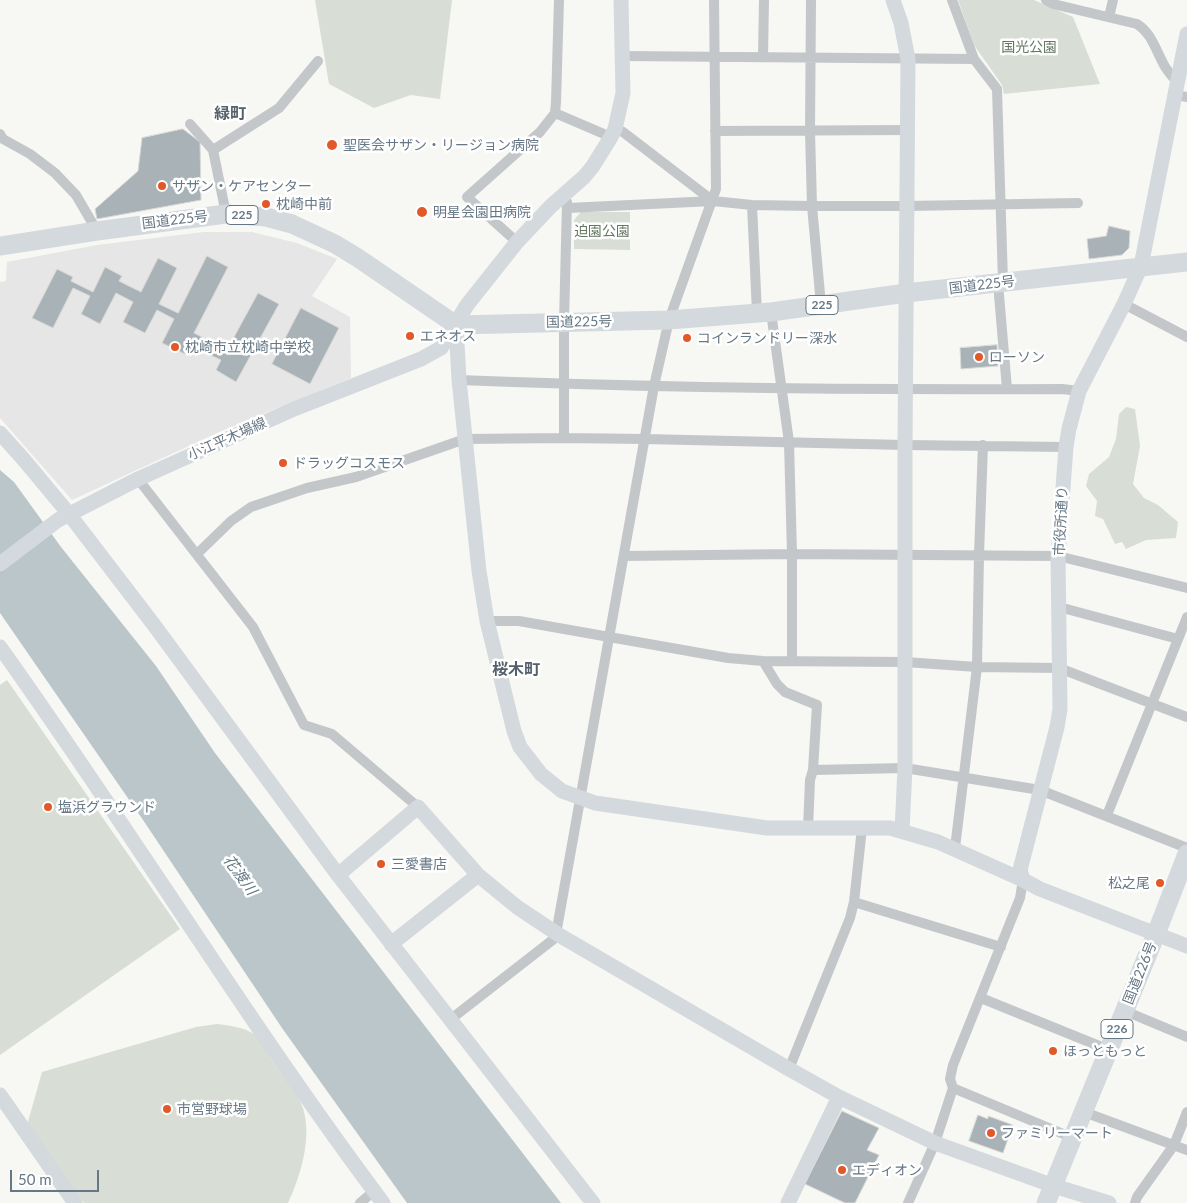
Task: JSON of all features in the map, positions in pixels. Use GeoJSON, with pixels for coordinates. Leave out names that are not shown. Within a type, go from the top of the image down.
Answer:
{"type":"FeatureCollection","features":[{"type":"Feature","properties":{"kind":"highway","name":"国道225号"},"geometry":{"type":"LineString","coordinates":[[0,246],[97,230],[226,214],[266,217],[313,232],[358,258],[456,325],[669,320],[764,312],[906,293],[1187,262]]}},
{"type":"Feature","properties":{"kind":"highway","name":"国道226号"},"geometry":{"type":"LineString","coordinates":[[1046,1203],[1187,854]]}},
{"type":"Feature","properties":{"kind":"street"},"geometry":{"type":"LineString","coordinates":[[517,242],[467,197],[540,132],[555,113],[559,0]]}},
{"type":"Feature","properties":{"kind":"street"},"geometry":{"type":"LineString","coordinates":[[613,133],[623,93],[621,0]]}},
{"type":"Feature","properties":{"kind":"street"},"geometry":{"type":"LineString","coordinates":[[451,1019],[557,934],[654,386],[669,320],[716,189],[714,0]]}},
{"type":"Feature","properties":{"kind":"street"},"geometry":{"type":"LineString","coordinates":[[763,57],[764,0]]}},
{"type":"Feature","properties":{"kind":"street"},"geometry":{"type":"LineString","coordinates":[[812,0],[810,130],[812,206],[821,305]]}},
{"type":"Feature","properties":{"kind":"street"},"geometry":{"type":"LineString","coordinates":[[893,0],[902,23],[908,59],[905,390],[905,768],[902,831]]}},
{"type":"Feature","properties":{"kind":"street"},"geometry":{"type":"LineString","coordinates":[[952,0],[974,59],[997,89],[1002,205],[1000,282],[1007,390]]}},
{"type":"Feature","properties":{"kind":"street"},"geometry":{"type":"LineString","coordinates":[[1046,0],[1053,4],[1137,24],[1144,28],[1180,91]]}},
{"type":"Feature","properties":{"kind":"street"},"geometry":{"type":"LineString","coordinates":[[1109,17],[1113,0]]}},
{"type":"Feature","properties":{"kind":"street","name":"市役所通り"},"geometry":{"type":"LineString","coordinates":[[1024,880],[1020,870],[1022,860],[1060,709],[1058,556],[1066,447],[1071,420],[1079,391],[1124,304],[1141,266],[1180,91],[1187,34]]}},
{"type":"Feature","properties":{"kind":"street"},"geometry":{"type":"LineString","coordinates":[[622,56],[974,59]]}},
{"type":"Feature","properties":{"kind":"street"},"geometry":{"type":"LineString","coordinates":[[213,150],[279,108],[318,61]]}},
{"type":"Feature","properties":{"kind":"street"},"geometry":{"type":"LineString","coordinates":[[555,113],[613,133],[623,132],[712,201]]}},
{"type":"Feature","properties":{"kind":"street"},"geometry":{"type":"LineString","coordinates":[[190,124],[213,150],[226,214]]}},
{"type":"Feature","properties":{"kind":"street"},"geometry":{"type":"LineString","coordinates":[[715,131],[908,130]]}},
{"type":"Feature","properties":{"kind":"street","name":"小江平木場線"},"geometry":{"type":"LineString","coordinates":[[0,564],[64,517],[138,479],[285,413],[421,359],[441,348],[467,305],[517,242],[545,212],[567,201],[593,166],[613,133]]}},
{"type":"Feature","properties":{"kind":"street"},"geometry":{"type":"LineString","coordinates":[[0,134],[3,140],[30,154],[54,173],[76,195],[97,230]]}},
{"type":"Feature","properties":{"kind":"street"},"geometry":{"type":"LineString","coordinates":[[564,438],[567,201],[712,201],[812,206],[1002,205],[1078,202]]}},
{"type":"Feature","properties":{"kind":"street"},"geometry":{"type":"LineString","coordinates":[[752,204],[764,312],[781,387],[789,442],[792,661]]}},
{"type":"Feature","properties":{"kind":"street"},"geometry":{"type":"LineString","coordinates":[[1124,304],[1187,337]]}},
{"type":"Feature","properties":{"kind":"street"},"geometry":{"type":"LineString","coordinates":[[456,325],[458,380],[479,571],[487,621],[514,731],[520,747],[541,774],[562,791],[595,803],[767,828],[890,828],[902,831],[955,848],[1040,889],[1187,946]]}},
{"type":"Feature","properties":{"kind":"street"},"geometry":{"type":"LineString","coordinates":[[458,380],[654,386],[1079,391]]}},
{"type":"Feature","properties":{"kind":"street"},"geometry":{"type":"LineString","coordinates":[[0,433],[26,460],[64,517],[154,625],[338,875],[593,1203]]}},
{"type":"Feature","properties":{"kind":"street"},"geometry":{"type":"LineString","coordinates":[[197,554],[231,521],[251,507],[307,488],[356,477],[465,439],[646,439],[1066,447]]}},
{"type":"Feature","properties":{"kind":"street"},"geometry":{"type":"LineString","coordinates":[[955,848],[977,668],[979,555],[984,445]]}},
{"type":"Feature","properties":{"kind":"street"},"geometry":{"type":"LineString","coordinates":[[138,479],[253,627],[304,725],[332,734],[418,807],[478,876],[517,907],[557,934],[839,1097],[936,1143],[1054,1186],[1109,1203]]}},
{"type":"Feature","properties":{"kind":"street"},"geometry":{"type":"LineString","coordinates":[[624,556],[792,554],[1058,556],[1187,588]]}},
{"type":"Feature","properties":{"kind":"street"},"geometry":{"type":"LineString","coordinates":[[1059,606],[1178,639]]}},
{"type":"Feature","properties":{"kind":"street"},"geometry":{"type":"LineString","coordinates":[[1107,815],[1187,617]]}},
{"type":"Feature","properties":{"kind":"street"},"geometry":{"type":"LineString","coordinates":[[487,621],[520,622],[728,658],[763,661],[905,662],[977,668],[1059,668],[1187,716]]}},
{"type":"Feature","properties":{"kind":"street"},"geometry":{"type":"LineString","coordinates":[[0,648],[215,961],[280,1060],[378,1197],[360,1203]]}},
{"type":"Feature","properties":{"kind":"street"},"geometry":{"type":"LineString","coordinates":[[763,661],[777,684],[785,692],[817,705],[813,770],[810,780],[808,829]]}},
{"type":"Feature","properties":{"kind":"street"},"geometry":{"type":"LineString","coordinates":[[813,770],[905,768],[1040,790],[1187,848]]}},
{"type":"Feature","properties":{"kind":"street"},"geometry":{"type":"LineString","coordinates":[[338,875],[418,807]]}},
{"type":"Feature","properties":{"kind":"street"},"geometry":{"type":"LineString","coordinates":[[789,1069],[850,918],[854,902],[862,828]]}},
{"type":"Feature","properties":{"kind":"street"},"geometry":{"type":"LineString","coordinates":[[391,944],[478,876]]}},
{"type":"Feature","properties":{"kind":"street"},"geometry":{"type":"LineString","coordinates":[[908,1203],[936,1143],[952,1088],[950,1078],[953,1065],[1020,898],[1024,880]]}},
{"type":"Feature","properties":{"kind":"street"},"geometry":{"type":"LineString","coordinates":[[854,902],[1001,947]]}},
{"type":"Feature","properties":{"kind":"street"},"geometry":{"type":"LineString","coordinates":[[980,998],[1109,1050]]}},
{"type":"Feature","properties":{"kind":"street"},"geometry":{"type":"LineString","coordinates":[[1125,1011],[1187,1037]]}},
{"type":"Feature","properties":{"kind":"street"},"geometry":{"type":"LineString","coordinates":[[952,1088],[1073,1138]]}},
{"type":"Feature","properties":{"kind":"street"},"geometry":{"type":"LineString","coordinates":[[0,1095],[75,1203]]}},
{"type":"Feature","properties":{"kind":"street"},"geometry":{"type":"LineString","coordinates":[[788,1203],[839,1097]]}},
{"type":"Feature","properties":{"kind":"street"},"geometry":{"type":"LineString","coordinates":[[1084,1112],[1187,1150]]}},
{"type":"Feature","properties":{"kind":"street"},"geometry":{"type":"LineString","coordinates":[[1135,1203],[1137,1197],[1174,1145],[1187,1112]]}},
{"type":"Feature","properties":{"kind":"shaded area","name":"枕崎市立枕崎中学校"},"geometry":{"type":"Polygon","coordinates":[[[204,232],[252,232],[297,243],[337,259],[312,296],[350,317],[351,378],[219,432],[72,500],[0,418],[0,282],[6,281],[7,262],[97,245],[204,232]]]}},
{"type":"Feature","properties":{"kind":"green space"},"geometry":{"type":"Polygon","coordinates":[[[315,0],[452,0],[440,99],[411,95],[374,108],[329,84],[315,0]]]}},
{"type":"Feature","properties":{"kind":"green space","name":"国光公園"},"geometry":{"type":"Polygon","coordinates":[[[958,0],[1034,0],[1073,17],[1100,84],[1004,94],[1002,85],[974,45],[958,0]]]}},
{"type":"Feature","properties":{"kind":"green space","name":"迫園公園"},"geometry":{"type":"Polygon","coordinates":[[[581,212],[630,212],[630,250],[574,249],[574,220],[581,212]]]}},
{"type":"Feature","properties":{"kind":"green space"},"geometry":{"type":"Polygon","coordinates":[[[1126,407],[1135,409],[1140,446],[1133,484],[1144,498],[1158,505],[1178,522],[1176,538],[1146,540],[1126,549],[1122,542],[1115,544],[1103,519],[1095,516],[1097,501],[1086,486],[1089,474],[1109,457],[1116,439],[1119,414],[1126,407]]]}},
{"type":"Feature","properties":{"kind":"green space","name":"塩浜グラウンド"},"geometry":{"type":"Polygon","coordinates":[[[7,680],[180,929],[0,1055],[0,685],[7,680]]]}},
{"type":"Feature","properties":{"kind":"green space","name":"市営野球場"},"geometry":{"type":"Polygon","coordinates":[[[217,1024],[232,1026],[253,1033],[301,1103],[305,1115],[306,1140],[301,1167],[288,1203],[84,1203],[27,1125],[42,1072],[196,1027],[217,1024]]]}},
{"type":"Feature","properties":{"kind":"water","name":"花渡川"},"geometry":{"type":"Polygon","coordinates":[[[0,470],[14,482],[61,547],[156,666],[215,753],[561,1203],[407,1203],[282,1028],[141,817],[0,613],[0,470]]]}},
{"type":"Feature","properties":{"kind":"building","name":"サザン・ケアセンター"},"geometry":{"type":"Polygon","coordinates":[[[183,129],[200,142],[201,200],[97,219],[95,209],[138,171],[142,138],[183,129]]]}},
{"type":"Feature","properties":{"kind":"building"},"geometry":{"type":"Polygon","coordinates":[[[1109,226],[1130,231],[1129,248],[1122,255],[1089,259],[1087,239],[1106,236],[1109,226]]]}},
{"type":"Feature","properties":{"kind":"building"},"geometry":{"type":"Polygon","coordinates":[[[207,256],[228,267],[194,333],[227,350],[258,293],[279,304],[236,382],[216,370],[221,360],[189,345],[185,354],[162,343],[174,319],[157,310],[145,333],[123,322],[133,302],[116,293],[100,324],[81,314],[90,296],[73,288],[53,328],[32,318],[57,269],[73,277],[71,281],[93,292],[105,267],[122,276],[119,281],[141,292],[158,258],[177,268],[159,304],[178,313],[207,256]]]}},
{"type":"Feature","properties":{"kind":"building"},"geometry":{"type":"Polygon","coordinates":[[[301,308],[339,328],[310,384],[272,364],[301,308]]]}},
{"type":"Feature","properties":{"kind":"building","name":"ローソン"},"geometry":{"type":"Polygon","coordinates":[[[997,345],[998,366],[961,369],[960,348],[997,345]]]}},
{"type":"Feature","properties":{"kind":"building","name":"エディオン"},"geometry":{"type":"Polygon","coordinates":[[[842,1111],[879,1128],[867,1150],[879,1155],[855,1203],[845,1203],[805,1184],[842,1111]]]}},
{"type":"Feature","properties":{"kind":"building","name":"ファミリーマート"},"geometry":{"type":"Polygon","coordinates":[[[978,1115],[988,1119],[988,1116],[1013,1125],[1003,1153],[969,1141],[978,1115]]]}},
{"type":"Feature","properties":{"kind":"place","name":"聖医会サザン・リージョン病院"},"geometry":{"type":"Point","coordinates":[332,145]}},
{"type":"Feature","properties":{"kind":"place","name":"サザン・ケアセンター"},"geometry":{"type":"Point","coordinates":[162,186]}},
{"type":"Feature","properties":{"kind":"place","name":"枕崎中前"},"geometry":{"type":"Point","coordinates":[266,204]}},
{"type":"Feature","properties":{"kind":"place","name":"明星会園田病院"},"geometry":{"type":"Point","coordinates":[422,212]}},
{"type":"Feature","properties":{"kind":"place","name":"エネオス"},"geometry":{"type":"Point","coordinates":[410,336]}},
{"type":"Feature","properties":{"kind":"place","name":"コインランドリー深水"},"geometry":{"type":"Point","coordinates":[687,338]}},
{"type":"Feature","properties":{"kind":"place","name":"枕崎市立枕崎中学校"},"geometry":{"type":"Point","coordinates":[175,347]}},
{"type":"Feature","properties":{"kind":"place","name":"ローソン"},"geometry":{"type":"Point","coordinates":[979,357]}},
{"type":"Feature","properties":{"kind":"place","name":"ドラッグコスモス"},"geometry":{"type":"Point","coordinates":[283,463]}},
{"type":"Feature","properties":{"kind":"place","name":"塩浜グラウンド"},"geometry":{"type":"Point","coordinates":[48,807]}},
{"type":"Feature","properties":{"kind":"place","name":"三愛書店"},"geometry":{"type":"Point","coordinates":[381,864]}},
{"type":"Feature","properties":{"kind":"place","name":"松之尾"},"geometry":{"type":"Point","coordinates":[1160,883]}},
{"type":"Feature","properties":{"kind":"place","name":"ほっともっと"},"geometry":{"type":"Point","coordinates":[1053,1051]}},
{"type":"Feature","properties":{"kind":"place","name":"市営野球場"},"geometry":{"type":"Point","coordinates":[167,1109]}},
{"type":"Feature","properties":{"kind":"place","name":"ファミリーマート"},"geometry":{"type":"Point","coordinates":[991,1133]}},
{"type":"Feature","properties":{"kind":"place","name":"エディオン"},"geometry":{"type":"Point","coordinates":[842,1170]}},
{"type":"Feature","properties":{"kind":"district","name":"緑町"},"geometry":{"type":"Point","coordinates":[230,114]}},
{"type":"Feature","properties":{"kind":"district","name":"桜木町"},"geometry":{"type":"Point","coordinates":[516,670]}}]}
